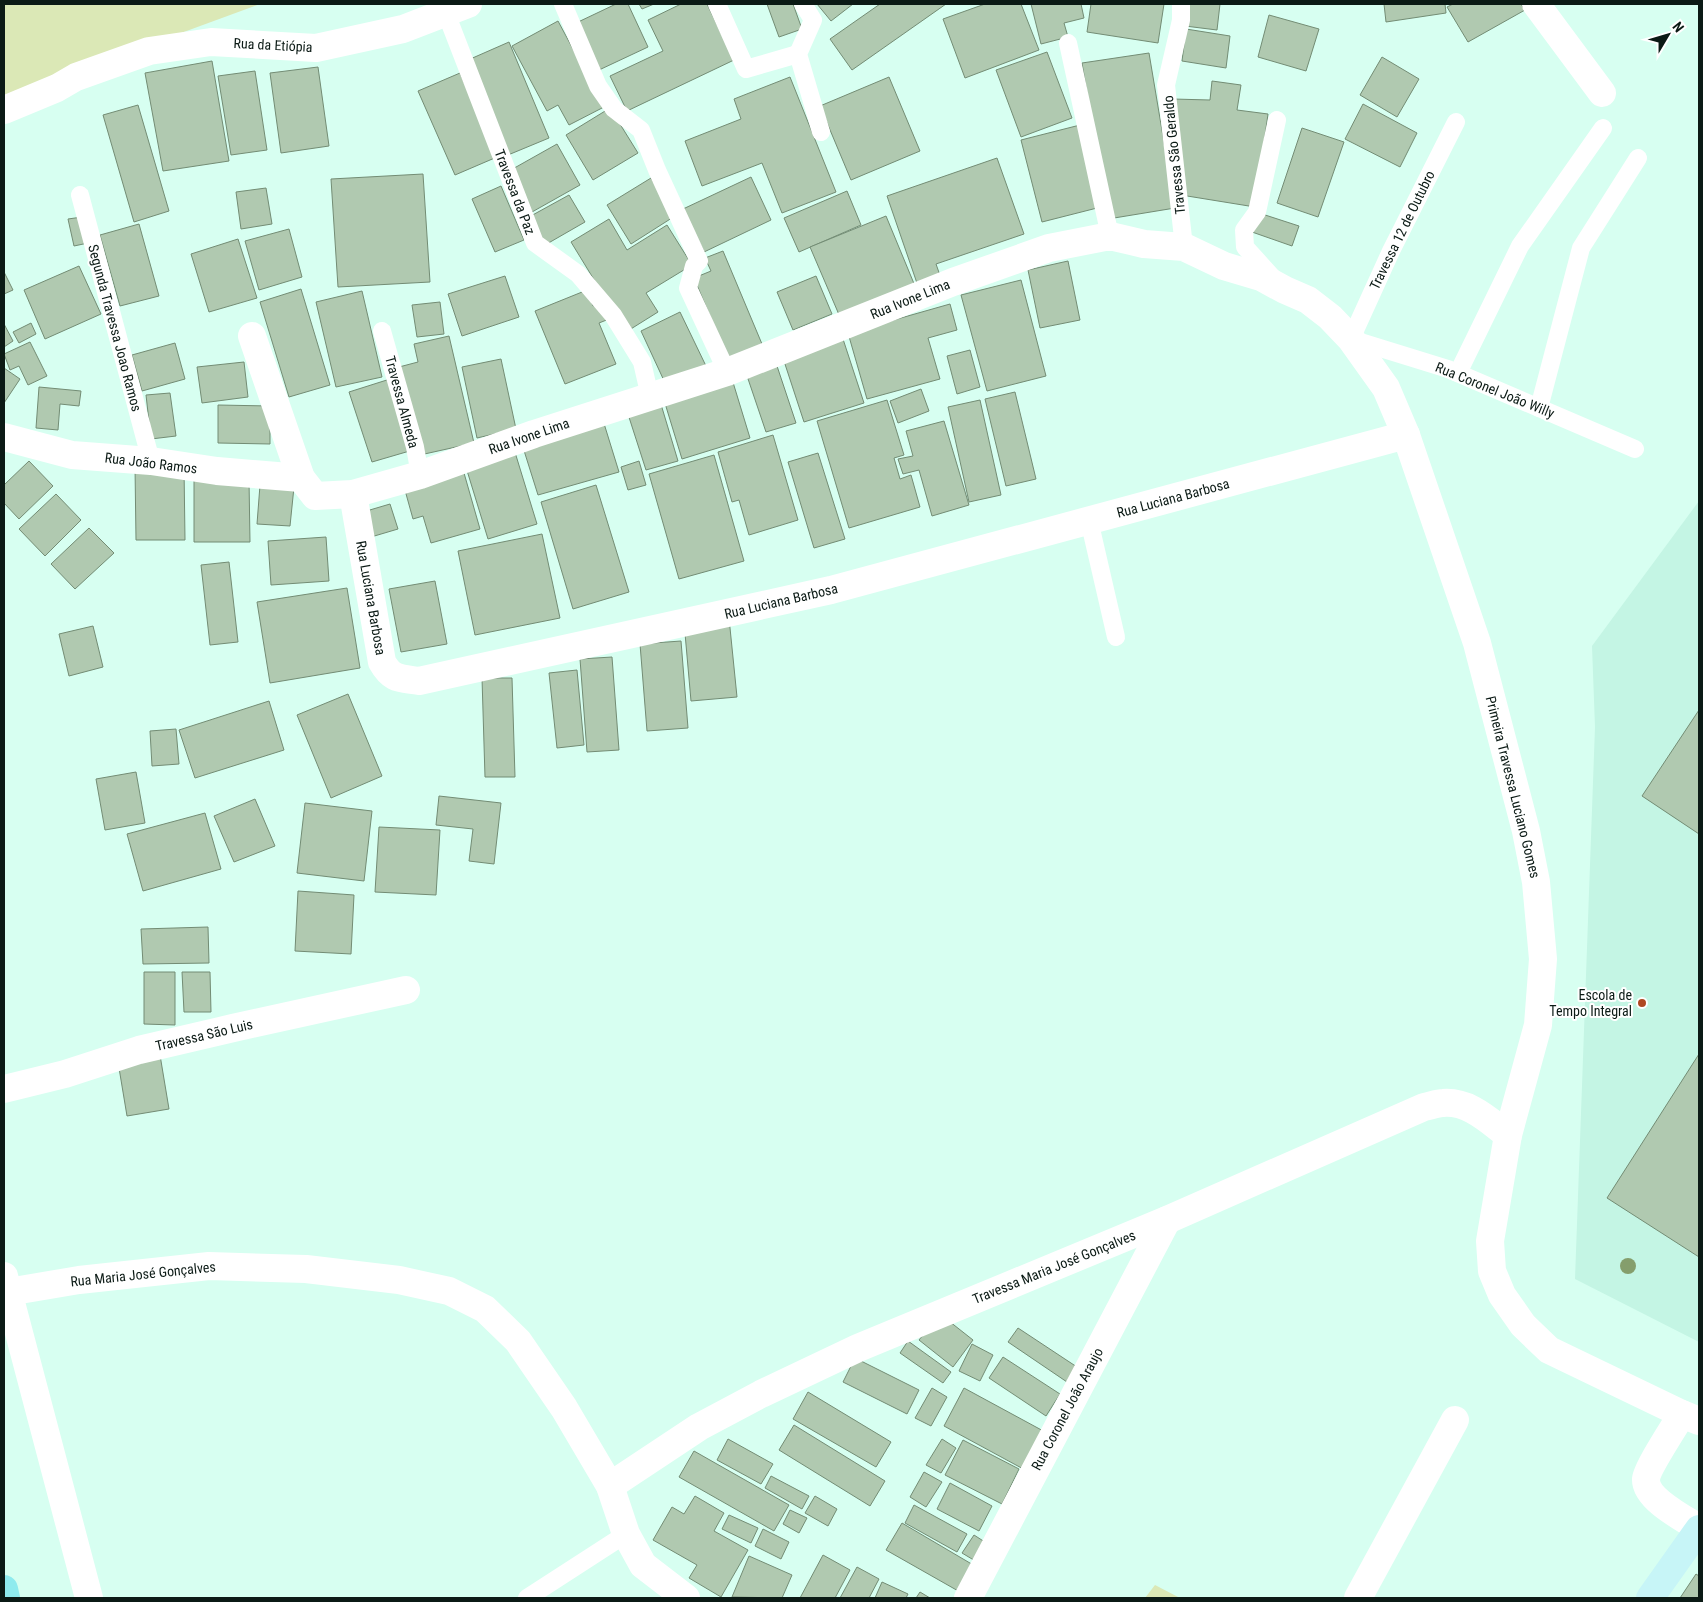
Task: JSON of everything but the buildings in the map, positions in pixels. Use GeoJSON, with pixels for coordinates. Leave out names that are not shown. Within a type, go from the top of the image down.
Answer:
{"type":"FeatureCollection","features":[{"type":"Feature","properties":{"kind":"main road"},"geometry":{"type":"LineString","coordinates":[[4,1589],[6,1598]]}},
{"type":"Feature","properties":{"kind":"street"},"geometry":{"type":"LineString","coordinates":[[1536,4],[1602,93]]}},
{"type":"Feature","properties":{"kind":"street","name":"Rua da Etiópia"},"geometry":{"type":"LineString","coordinates":[[4,110],[57,88],[76,77],[149,51],[211,42],[316,48],[403,29],[457,8]]}},
{"type":"Feature","properties":{"kind":"street","name":"Rua Ivone Lima"},"geometry":{"type":"LineString","coordinates":[[353,494],[420,475],[534,434],[727,372],[1002,264],[1049,248],[1110,236],[1144,244],[1184,247],[1224,266],[1261,277],[1308,300],[1330,317],[1352,339],[1386,388],[1406,435]]}},
{"type":"Feature","properties":{"kind":"street"},"geometry":{"type":"LineString","coordinates":[[252,336],[301,478],[315,496],[353,494]]}},
{"type":"Feature","properties":{"kind":"street","name":"Rua Luciana Barbosa"},"geometry":{"type":"LineString","coordinates":[[353,494],[382,662],[388,673],[399,678],[419,681],[831,590],[1406,435]]}},
{"type":"Feature","properties":{"kind":"street","name":"Primeira Travessa Luciano Gomes"},"geometry":{"type":"LineString","coordinates":[[1406,435],[1477,643],[1526,831],[1536,882],[1543,959],[1538,1025],[1508,1135],[1490,1241],[1492,1271],[1502,1295],[1523,1325],[1549,1350],[1690,1417]]}},
{"type":"Feature","properties":{"kind":"street","name":"Rua João Ramos"},"geometry":{"type":"LineString","coordinates":[[4,437],[72,455],[151,461],[217,471],[301,478]]}},
{"type":"Feature","properties":{"kind":"street","name":"Travessa São Luis"},"geometry":{"type":"LineString","coordinates":[[4,1089],[65,1074],[139,1050],[406,990]]}},
{"type":"Feature","properties":{"kind":"street","name":"Travessa Maria José Gonçalves"},"geometry":{"type":"LineString","coordinates":[[610,1486],[699,1427],[761,1394],[858,1348],[1167,1220],[1424,1107],[1442,1102],[1459,1104],[1474,1110],[1508,1135]]}},
{"type":"Feature","properties":{"kind":"street","name":"Rua Coronel João Araujo"},"geometry":{"type":"LineString","coordinates":[[968,1598],[1167,1220]]}},
{"type":"Feature","properties":{"kind":"street","name":"Rua Maria José Gonçalves"},"geometry":{"type":"LineString","coordinates":[[6,1284],[79,1280],[209,1266],[306,1269],[399,1280],[449,1291],[485,1309],[518,1341],[564,1408],[610,1486],[626,1534],[643,1565],[686,1598]]}},
{"type":"Feature","properties":{"kind":"street"},"geometry":{"type":"LineString","coordinates":[[6,1284],[89,1598]]}},
{"type":"Feature","properties":{"kind":"street"},"geometry":{"type":"LineString","coordinates":[[1650,1598],[1699,1528],[1661,1504],[1649,1489],[1646,1479],[1650,1468],[1690,1417]]}},
{"type":"Feature","properties":{"kind":"street"},"geometry":{"type":"LineString","coordinates":[[1358,1598],[1455,1420]]}},
{"type":"Feature","properties":{"kind":"lane"},"geometry":{"type":"LineString","coordinates":[[563,4],[598,86],[614,109],[641,130],[657,170],[699,261],[694,266],[688,288],[727,372]]}},
{"type":"Feature","properties":{"kind":"lane"},"geometry":{"type":"LineString","coordinates":[[717,4],[746,69],[798,54]]}},
{"type":"Feature","properties":{"kind":"lane"},"geometry":{"type":"LineString","coordinates":[[803,4],[812,20],[798,54],[821,132]]}},
{"type":"Feature","properties":{"kind":"lane","name":"Travessa São Geraldo"},"geometry":{"type":"LineString","coordinates":[[1181,4],[1181,20],[1166,85],[1184,247]]}},
{"type":"Feature","properties":{"kind":"lane","name":"Travessa da Paz"},"geometry":{"type":"LineString","coordinates":[[457,8],[535,242],[578,274],[613,315],[642,362],[650,397]]}},
{"type":"Feature","properties":{"kind":"lane"},"geometry":{"type":"LineString","coordinates":[[1068,43],[1110,236]]}},
{"type":"Feature","properties":{"kind":"lane"},"geometry":{"type":"LineString","coordinates":[[1277,120],[1257,212],[1244,230],[1245,247],[1285,290]]}},
{"type":"Feature","properties":{"kind":"lane","name":"Travessa 12 de Outubro"},"geometry":{"type":"LineString","coordinates":[[1352,339],[1395,242],[1456,122]]}},
{"type":"Feature","properties":{"kind":"lane"},"geometry":{"type":"LineString","coordinates":[[1458,373],[1520,246],[1603,128]]}},
{"type":"Feature","properties":{"kind":"lane"},"geometry":{"type":"LineString","coordinates":[[1539,408],[1582,248],[1638,158]]}},
{"type":"Feature","properties":{"kind":"lane","name":"Segunda Travessa Joao Ramos"},"geometry":{"type":"LineString","coordinates":[[80,196],[151,461]]}},
{"type":"Feature","properties":{"kind":"lane","name":"Travessa Almeda"},"geometry":{"type":"LineString","coordinates":[[382,331],[415,447],[420,475]]}},
{"type":"Feature","properties":{"kind":"lane","name":"Rua Coronel João Willy"},"geometry":{"type":"LineString","coordinates":[[1352,339],[1458,373],[1635,450]]}},
{"type":"Feature","properties":{"kind":"lane"},"geometry":{"type":"LineString","coordinates":[[1089,520],[1116,637]]}},
{"type":"Feature","properties":{"kind":"lane"},"geometry":{"type":"LineString","coordinates":[[526,1598],[626,1534]]}},
{"type":"Feature","properties":{"kind":"shaded area"},"geometry":{"type":"Polygon","coordinates":[[[4,4],[260,4],[4,98],[4,4]]]}},
{"type":"Feature","properties":{"kind":"shaded area","name":"Escola de Tempo Integral"},"geometry":{"type":"Polygon","coordinates":[[[1699,501],[1699,1342],[1575,1279],[1595,727],[1592,646],[1699,501]]]}},
{"type":"Feature","properties":{"kind":"shaded area"},"geometry":{"type":"Polygon","coordinates":[[[1155,1585],[1180,1598],[1145,1598],[1155,1585]]]}},
{"type":"Feature","properties":{"kind":"place","name":"Escola de Tempo Integral"},"geometry":{"type":"Point","coordinates":[1642,1003]}}]}
